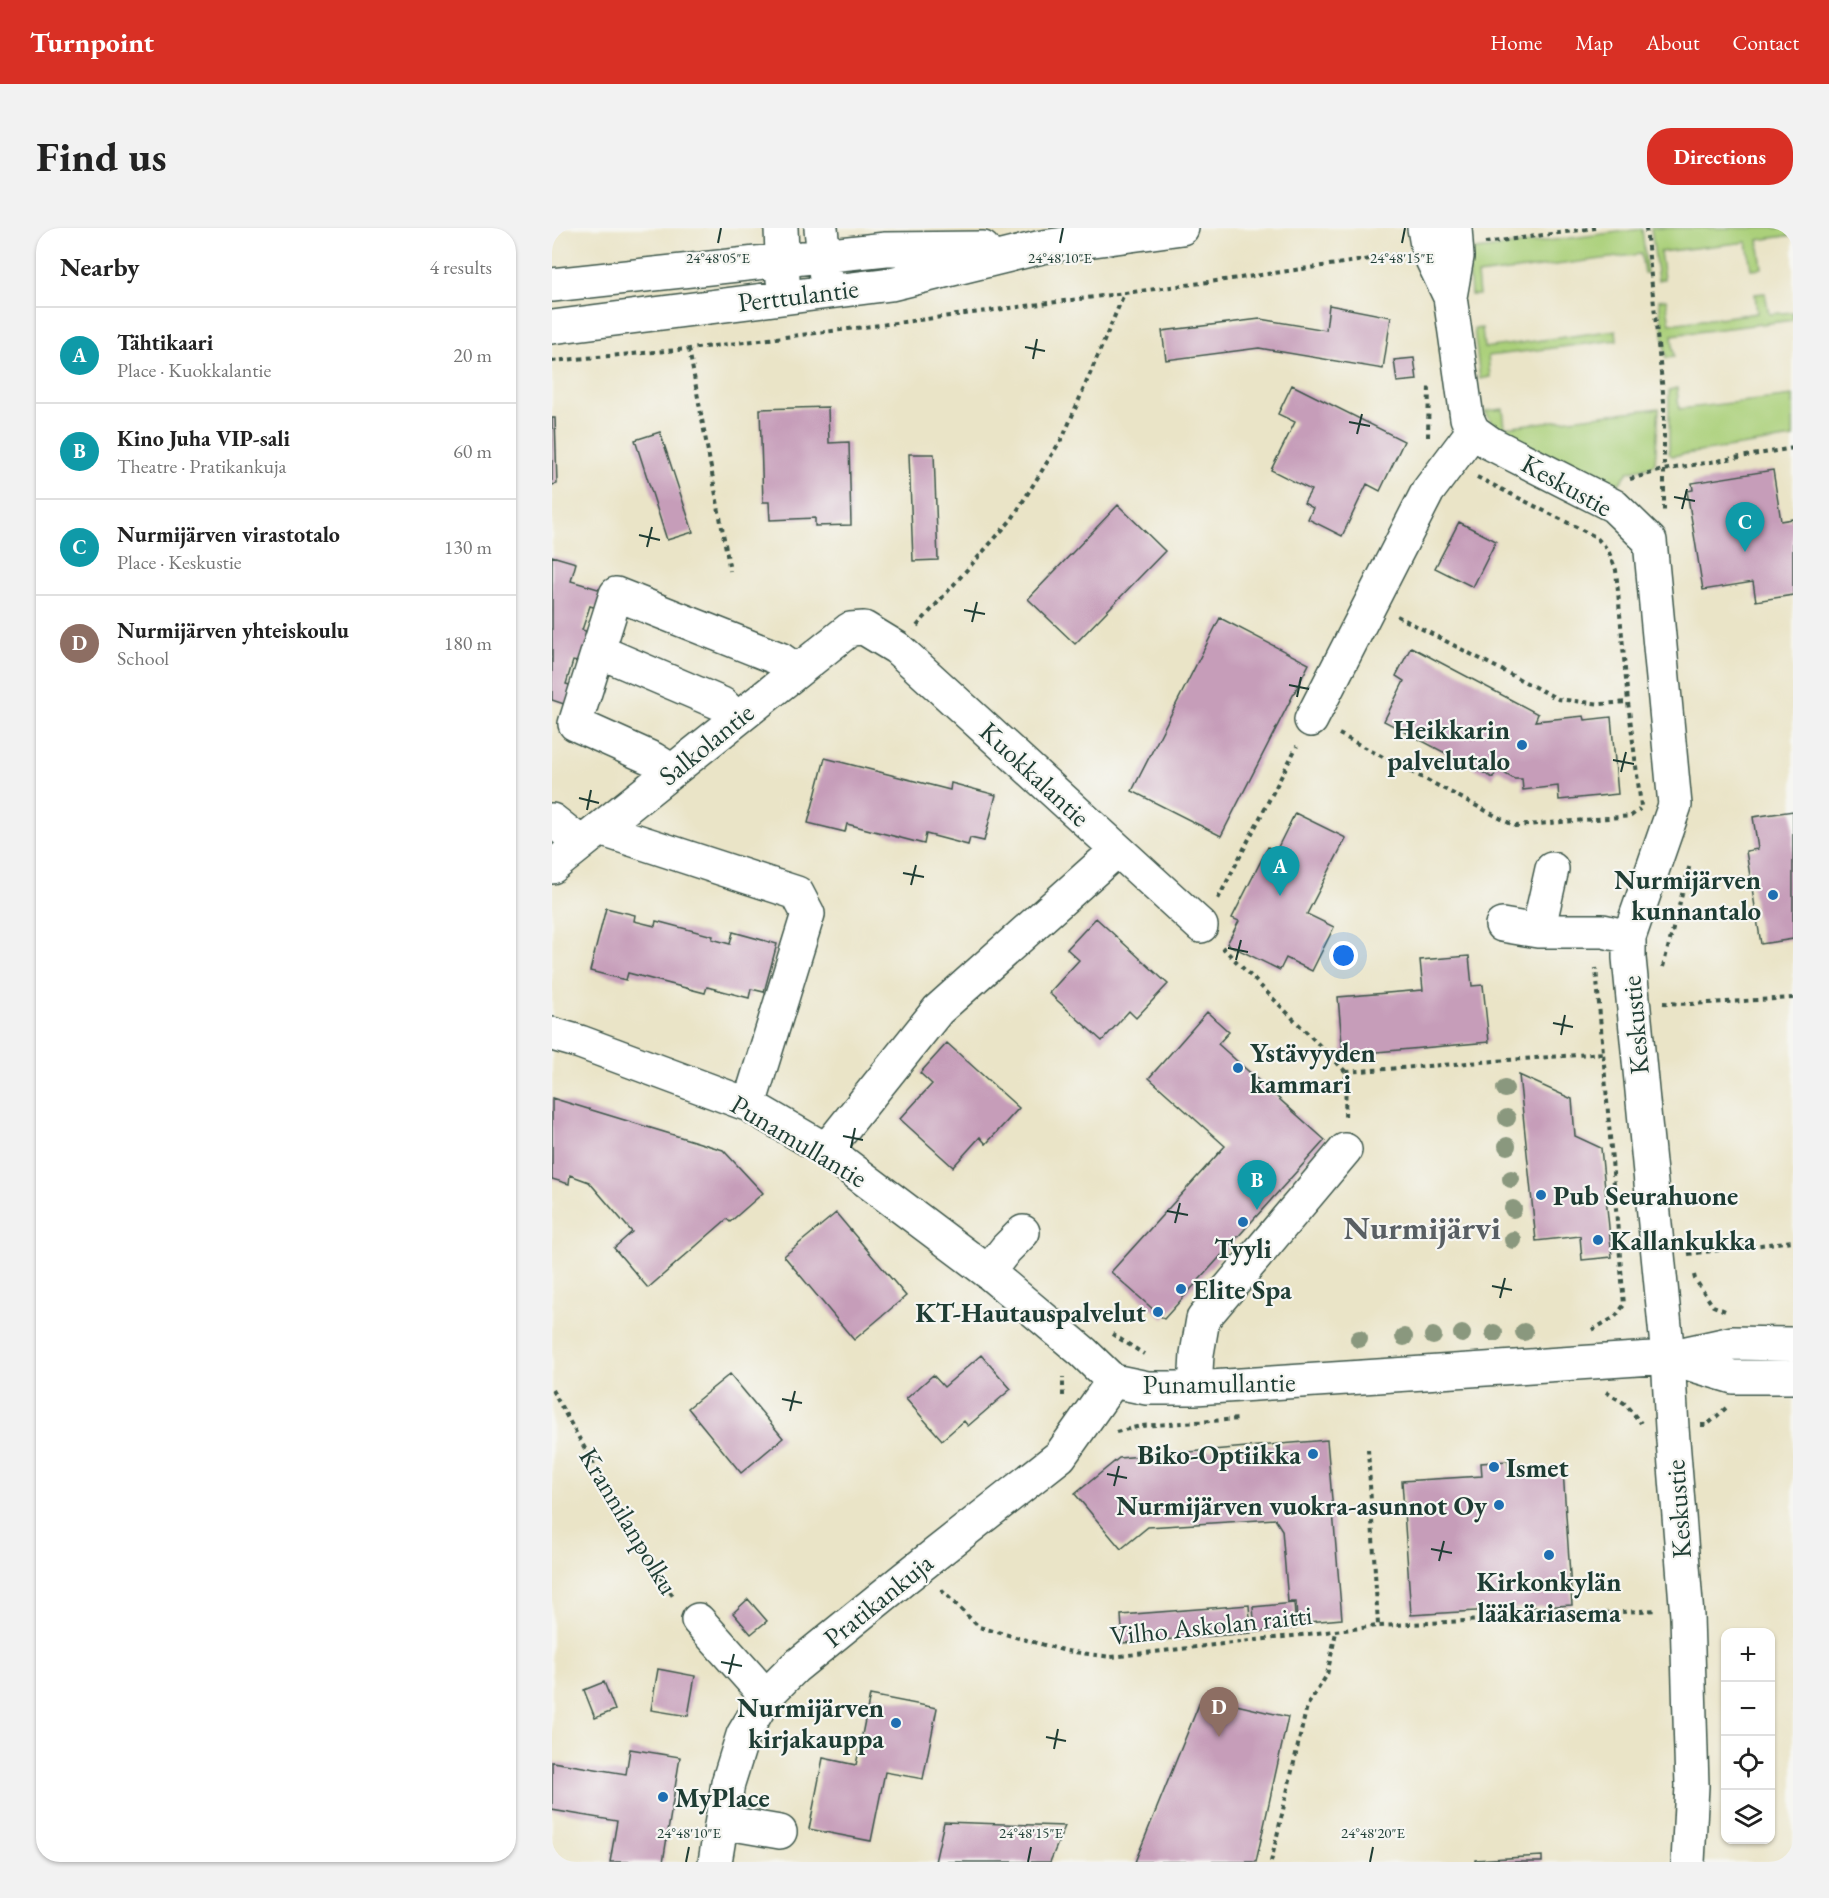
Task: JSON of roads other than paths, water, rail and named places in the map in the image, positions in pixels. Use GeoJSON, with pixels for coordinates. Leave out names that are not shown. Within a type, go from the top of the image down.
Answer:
{"type":"FeatureCollection","features":[{"type":"Feature","properties":{"kind":"street"},"geometry":{"type":"LineString","coordinates":[[781,228],[784,296]]}},
{"type":"Feature","properties":{"kind":"street","name":"Perttulantie"},"geometry":{"type":"LineString","coordinates":[[552,327],[891,284],[1042,247],[1182,228]]}},
{"type":"Feature","properties":{"kind":"street"},"geometry":{"type":"LineString","coordinates":[[1311,720],[1428,491],[1473,431],[1467,418],[1441,238]]}},
{"type":"Feature","properties":{"kind":"street"},"geometry":{"type":"LineString","coordinates":[[822,242],[827,291]]}},
{"type":"Feature","properties":{"kind":"street","name":"Perttulantie"},"geometry":{"type":"LineString","coordinates":[[552,285],[782,260],[822,242],[886,249],[1042,247]]}},
{"type":"Feature","properties":{"kind":"street","name":"Keskustie"},"geometry":{"type":"LineString","coordinates":[[1473,431],[1490,443],[1614,506],[1650,541],[1676,805],[1616,934],[1629,958],[1668,1357],[1689,1671],[1692,1786],[1688,1862]]}},
{"type":"Feature","properties":{"kind":"street"},"geometry":{"type":"LineString","coordinates":[[672,771],[653,759],[575,724],[616,594],[780,658],[797,671]]}},
{"type":"Feature","properties":{"kind":"street","name":"Salkolantie"},"geometry":{"type":"LineString","coordinates":[[552,867],[850,629],[864,628]]}},
{"type":"Feature","properties":{"kind":"street","name":"Kuokkalantie"},"geometry":{"type":"LineString","coordinates":[[864,628],[897,648],[1201,926]]}},
{"type":"Feature","properties":{"kind":"street"},"geometry":{"type":"LineString","coordinates":[[598,651],[722,704],[737,719]]}},
{"type":"Feature","properties":{"kind":"street"},"geometry":{"type":"LineString","coordinates":[[552,820],[591,836],[797,893],[808,914],[748,1105]]}},
{"type":"Feature","properties":{"kind":"street"},"geometry":{"type":"LineString","coordinates":[[826,1150],[938,1010],[1118,850]]}},
{"type":"Feature","properties":{"kind":"street"},"geometry":{"type":"LineString","coordinates":[[1538,931],[1552,869]]}},
{"type":"Feature","properties":{"kind":"street"},"geometry":{"type":"LineString","coordinates":[[1502,925],[1538,931],[1616,934]]}},
{"type":"Feature","properties":{"kind":"street","name":"Punamullantie"},"geometry":{"type":"LineString","coordinates":[[552,1034],[580,1042],[748,1105],[826,1150],[988,1272],[1083,1352],[1113,1382],[1147,1388],[1195,1388],[1668,1357],[1732,1343],[1793,1344]]}},
{"type":"Feature","properties":{"kind":"street"},"geometry":{"type":"LineString","coordinates":[[1195,1388],[1197,1354],[1203,1319],[1345,1150]]}},
{"type":"Feature","properties":{"kind":"street"},"geometry":{"type":"LineString","coordinates":[[988,1272],[1023,1232]]}},
{"type":"Feature","properties":{"kind":"street","name":"Punamullantie"},"geometry":{"type":"LineString","coordinates":[[1668,1357],[1733,1377],[1793,1377]]}},
{"type":"Feature","properties":{"kind":"street","name":"Pratikankuja"},"geometry":{"type":"LineString","coordinates":[[715,1862],[728,1783],[743,1735],[766,1696],[794,1668],[904,1578],[1060,1456],[1113,1382]]}},
{"type":"Feature","properties":{"kind":"street","name":"Krannilanpolku"},"geometry":{"type":"LineString","coordinates":[[698,1620],[766,1696]]}},
{"type":"Feature","properties":{"kind":"street"},"geometry":{"type":"LineString","coordinates":[[722,1822],[780,1832]]}},
{"type":"Feature","properties":{"kind":"place","name":"Nurmijärven virastotalo"},"geometry":{"type":"Point","coordinates":[1745,552]}},
{"type":"Feature","properties":{"kind":"place","name":"Heikkarin palvelutalo"},"geometry":{"type":"Point","coordinates":[1522,745]}},
{"type":"Feature","properties":{"kind":"place","name":"Nurmijärven kunnantalo"},"geometry":{"type":"Point","coordinates":[1773,895]}},
{"type":"Feature","properties":{"kind":"place","name":"Tähtikaari"},"geometry":{"type":"Point","coordinates":[1280,896]}},
{"type":"Feature","properties":{"kind":"place","name":"Ystävyyden kammari"},"geometry":{"type":"Point","coordinates":[1238,1068]}},
{"type":"Feature","properties":{"kind":"place","name":"Pub Seurahuone"},"geometry":{"type":"Point","coordinates":[1541,1195]}},
{"type":"Feature","properties":{"kind":"place","name":"Kino Juha VIP-sali"},"geometry":{"type":"Point","coordinates":[1257,1210]}},
{"type":"Feature","properties":{"kind":"place","name":"Tyyli"},"geometry":{"type":"Point","coordinates":[1243,1222]}},
{"type":"Feature","properties":{"kind":"place","name":"Kallankukka"},"geometry":{"type":"Point","coordinates":[1598,1240]}},
{"type":"Feature","properties":{"kind":"place","name":"Elite Spa"},"geometry":{"type":"Point","coordinates":[1181,1289]}},
{"type":"Feature","properties":{"kind":"place","name":"KT-Hautauspalvelut"},"geometry":{"type":"Point","coordinates":[1158,1312]}},
{"type":"Feature","properties":{"kind":"place","name":"Biko-Optiikka"},"geometry":{"type":"Point","coordinates":[1313,1454]}},
{"type":"Feature","properties":{"kind":"place","name":"Ismet"},"geometry":{"type":"Point","coordinates":[1494,1467]}},
{"type":"Feature","properties":{"kind":"place","name":"Nurmijärven vuokra-asunnot Oy"},"geometry":{"type":"Point","coordinates":[1499,1505]}},
{"type":"Feature","properties":{"kind":"place","name":"Kirkonkylän lääkäriasema"},"geometry":{"type":"Point","coordinates":[1549,1555]}},
{"type":"Feature","properties":{"kind":"place","name":"Nurmijärven kirjakauppa"},"geometry":{"type":"Point","coordinates":[896,1723]}},
{"type":"Feature","properties":{"kind":"place","name":"Nurmijärven yhteiskoulu"},"geometry":{"type":"Point","coordinates":[1219,1737]}},
{"type":"Feature","properties":{"kind":"place","name":"MyPlace"},"geometry":{"type":"Point","coordinates":[663,1797]}},
{"type":"Feature","properties":{"kind":"district","name":"Nurmijärvi"},"geometry":{"type":"Point","coordinates":[1422,1227]}}]}
